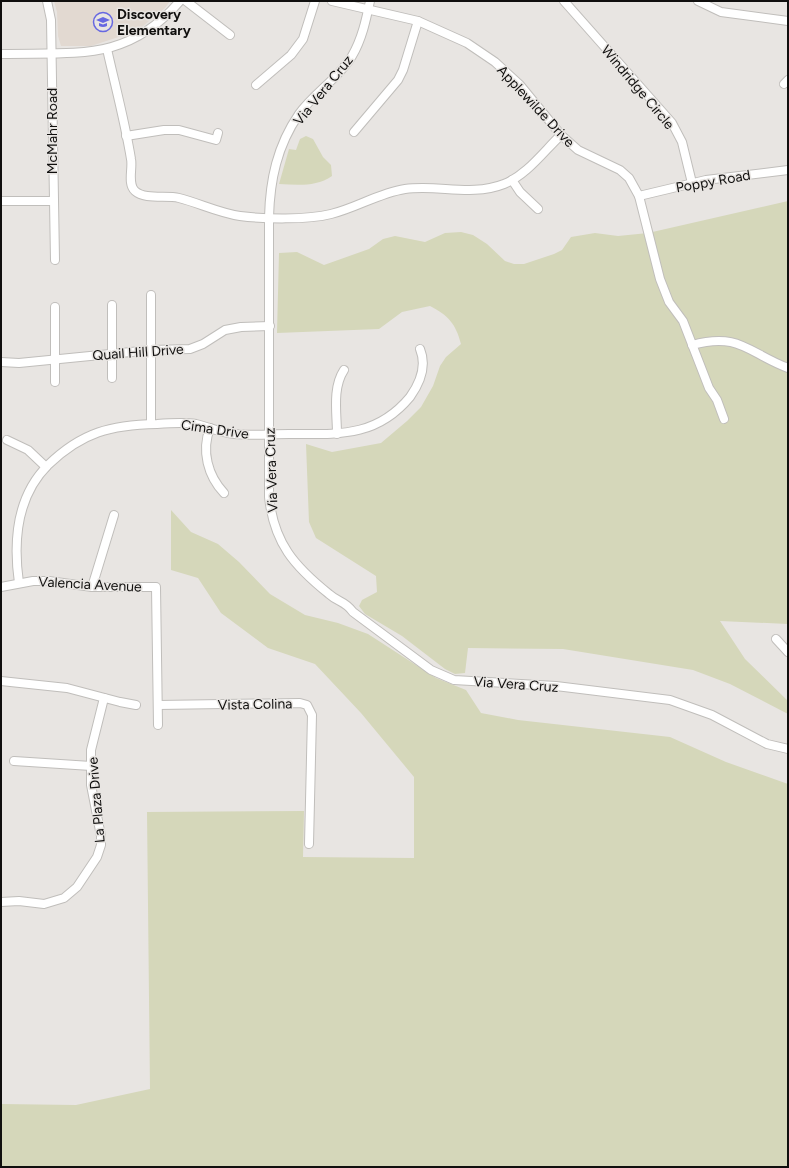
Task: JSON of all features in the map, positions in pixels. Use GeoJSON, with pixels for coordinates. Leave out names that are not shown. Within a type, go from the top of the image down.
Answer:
{"type":"FeatureCollection","features":[{"type":"Feature","properties":{"kind":"street","name":"McMahr Road"},"geometry":{"type":"LineString","coordinates":[[47,1],[51,20],[55,260]]}},
{"type":"Feature","properties":{"kind":"street"},"geometry":{"type":"LineString","coordinates":[[1,54],[85,52],[120,46],[150,30],[167,16],[180,1]]}},
{"type":"Feature","properties":{"kind":"street"},"geometry":{"type":"LineString","coordinates":[[186,1],[230,35]]}},
{"type":"Feature","properties":{"kind":"street"},"geometry":{"type":"LineString","coordinates":[[256,85],[291,55],[303,39],[315,1]]}},
{"type":"Feature","properties":{"kind":"street","name":"Applewilde Drive"},"geometry":{"type":"LineString","coordinates":[[332,1],[369,5],[418,21],[467,43],[495,62],[520,85],[561,135],[578,150],[620,170],[629,178],[639,196],[660,279],[670,302],[683,321],[709,388],[717,400],[724,419]]}},
{"type":"Feature","properties":{"kind":"street","name":"Windridge Circle"},"geometry":{"type":"LineString","coordinates":[[564,1],[672,123],[682,142],[692,183]]}},
{"type":"Feature","properties":{"kind":"street"},"geometry":{"type":"LineString","coordinates":[[698,1],[721,12],[788,21]]}},
{"type":"Feature","properties":{"kind":"street","name":"Via Vera Cruz"},"geometry":{"type":"LineString","coordinates":[[369,5],[361,36],[352,57],[299,114],[285,140],[272,175],[269,217],[269,434],[271,514],[279,537],[291,558],[305,575],[333,598],[346,603],[353,612],[431,670],[454,680],[556,686],[670,700],[712,715],[767,744],[788,749]]}},
{"type":"Feature","properties":{"kind":"street"},"geometry":{"type":"LineString","coordinates":[[354,132],[398,80],[403,70],[418,21]]}},
{"type":"Feature","properties":{"kind":"street"},"geometry":{"type":"LineString","coordinates":[[107,49],[131,160],[131,185],[134,190],[141,194],[177,198],[240,216],[311,217],[330,214],[348,209],[383,194],[404,189],[415,188],[464,191],[487,189],[512,180],[529,167],[561,135]]}},
{"type":"Feature","properties":{"kind":"street"},"geometry":{"type":"LineString","coordinates":[[126,136],[164,130],[179,130],[216,140],[218,133]]}},
{"type":"Feature","properties":{"kind":"street","name":"Poppy Road"},"geometry":{"type":"LineString","coordinates":[[639,196],[692,183],[788,170]]}},
{"type":"Feature","properties":{"kind":"street"},"geometry":{"type":"LineString","coordinates":[[512,180],[520,192],[538,209]]}},
{"type":"Feature","properties":{"kind":"street"},"geometry":{"type":"LineString","coordinates":[[1,201],[53,201]]}},
{"type":"Feature","properties":{"kind":"street"},"geometry":{"type":"LineString","coordinates":[[151,295],[151,424]]}},
{"type":"Feature","properties":{"kind":"street"},"geometry":{"type":"LineString","coordinates":[[112,304],[112,378]]}},
{"type":"Feature","properties":{"kind":"street"},"geometry":{"type":"LineString","coordinates":[[55,307],[55,382]]}},
{"type":"Feature","properties":{"kind":"street","name":"Quail Hill Drive"},"geometry":{"type":"LineString","coordinates":[[1,362],[19,363],[150,350],[190,349],[203,344],[225,330],[241,327],[270,326]]}},
{"type":"Feature","properties":{"kind":"street"},"geometry":{"type":"LineString","coordinates":[[692,345],[708,340],[738,343],[788,368]]}},
{"type":"Feature","properties":{"kind":"street","name":"Cima Drive"},"geometry":{"type":"LineString","coordinates":[[19,583],[16,540],[17,525],[31,487],[46,467],[58,455],[91,434],[125,425],[188,423],[234,434],[337,434],[355,432],[380,423],[402,407],[412,393],[421,376],[424,366],[420,349]]}},
{"type":"Feature","properties":{"kind":"street"},"geometry":{"type":"LineString","coordinates":[[337,434],[337,390],[344,370]]}},
{"type":"Feature","properties":{"kind":"street"},"geometry":{"type":"LineString","coordinates":[[210,428],[206,452],[209,469],[213,478],[224,493]]}},
{"type":"Feature","properties":{"kind":"street"},"geometry":{"type":"LineString","coordinates":[[7,440],[28,450],[46,467]]}},
{"type":"Feature","properties":{"kind":"street"},"geometry":{"type":"LineString","coordinates":[[92,587],[114,515]]}},
{"type":"Feature","properties":{"kind":"street","name":"Valencia Avenue"},"geometry":{"type":"LineString","coordinates":[[1,587],[32,580],[49,580],[92,587],[156,587],[158,705]]}},
{"type":"Feature","properties":{"kind":"street"},"geometry":{"type":"LineString","coordinates":[[776,639],[788,652]]}},
{"type":"Feature","properties":{"kind":"street"},"geometry":{"type":"LineString","coordinates":[[1,681],[67,688],[136,705]]}},
{"type":"Feature","properties":{"kind":"street","name":"La Plaza Drive"},"geometry":{"type":"LineString","coordinates":[[1,902],[19,901],[44,904],[64,898],[77,887],[97,857],[101,845],[101,836],[91,785],[91,766],[94,736],[104,698]]}},
{"type":"Feature","properties":{"kind":"street","name":"Vista Colina"},"geometry":{"type":"LineString","coordinates":[[158,705],[300,703],[306,705],[312,715],[310,844]]}},
{"type":"Feature","properties":{"kind":"street"},"geometry":{"type":"LineString","coordinates":[[158,705],[158,725]]}},
{"type":"Feature","properties":{"kind":"street"},"geometry":{"type":"LineString","coordinates":[[14,761],[91,766]]}},
{"type":"Feature","properties":{"kind":"shaded area","name":"Discovery Elementary"},"geometry":{"type":"Polygon","coordinates":[[[54,1],[170,1],[165,8],[137,31],[91,46],[61,46],[58,36],[57,12],[54,1]]]}},
{"type":"Feature","properties":{"kind":"green space"},"geometry":{"type":"Polygon","coordinates":[[[306,136],[313,139],[323,157],[331,165],[332,176],[326,180],[313,184],[279,184],[289,149],[296,150],[300,139],[306,136]]]}},
{"type":"Feature","properties":{"kind":"green space"},"geometry":{"type":"Polygon","coordinates":[[[788,201],[788,624],[720,621],[745,659],[788,701],[788,714],[730,684],[693,670],[563,649],[468,648],[465,673],[455,674],[445,669],[402,636],[365,614],[359,606],[362,600],[377,592],[376,576],[316,538],[309,522],[306,444],[332,452],[381,443],[421,407],[433,386],[440,366],[446,357],[461,344],[457,331],[450,321],[442,313],[430,306],[402,312],[379,329],[277,333],[279,253],[297,252],[324,265],[369,249],[383,239],[395,236],[425,242],[445,233],[461,232],[473,235],[487,244],[505,261],[514,264],[524,264],[562,250],[571,237],[595,233],[618,236],[648,233],[788,201]]]}},
{"type":"Feature","properties":{"kind":"green space"},"geometry":{"type":"Polygon","coordinates":[[[171,510],[191,532],[218,544],[239,562],[270,594],[305,615],[338,623],[368,634],[436,678],[466,690],[481,713],[518,720],[670,737],[726,762],[788,784],[788,1167],[1,1167],[1,1104],[76,1105],[150,1089],[147,812],[304,811],[303,857],[414,858],[414,777],[361,713],[315,664],[268,648],[221,613],[198,578],[171,570],[171,510]]]}},
{"type":"Feature","properties":{"kind":"place","name":"Discovery Elementary"},"geometry":{"type":"Point","coordinates":[103,22]}}]}
